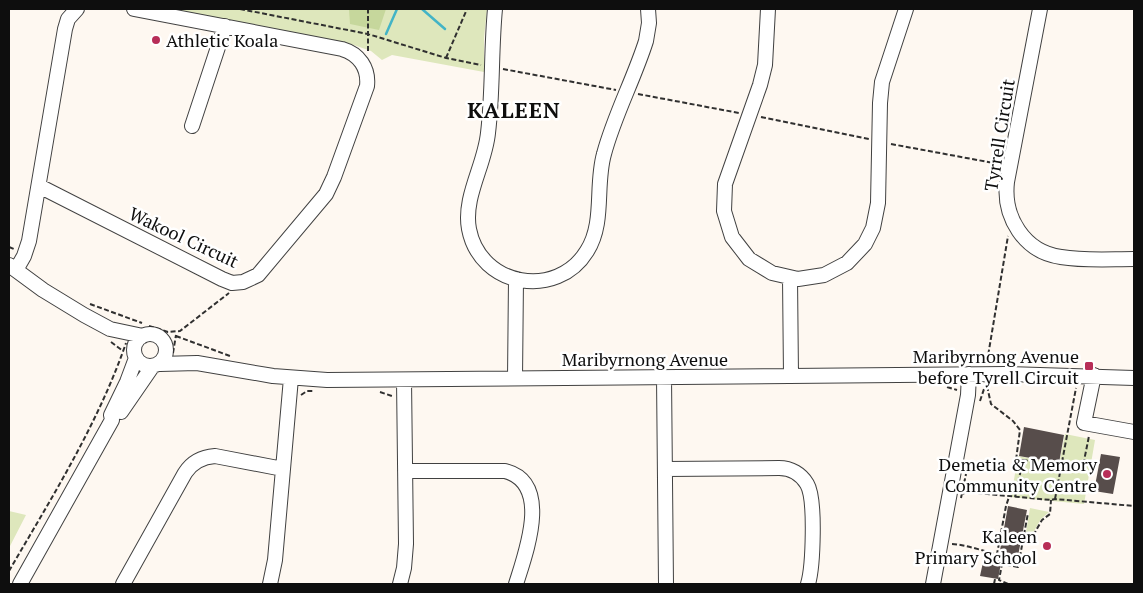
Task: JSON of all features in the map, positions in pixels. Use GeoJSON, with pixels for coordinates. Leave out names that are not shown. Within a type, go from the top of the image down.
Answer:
{"type":"FeatureCollection","features":[{"type":"Feature","properties":{"kind":"street"},"geometry":{"type":"LineString","coordinates":[[77,9],[68,19],[65,29],[29,241],[23,257],[12,268],[64,303],[110,329],[143,336],[156,335],[163,340],[167,348],[166,357],[156,365],[118,417],[112,420]]}},
{"type":"Feature","properties":{"kind":"street"},"geometry":{"type":"LineString","coordinates":[[134,9],[347,50],[361,60],[366,70]]}},
{"type":"Feature","properties":{"kind":"street"},"geometry":{"type":"LineString","coordinates":[[495,9],[488,135],[469,205],[468,221],[471,237],[482,258],[501,273],[516,279],[532,281],[556,277],[576,264],[591,244],[596,229],[602,162],[646,41],[649,23],[648,9]]}},
{"type":"Feature","properties":{"kind":"street"},"geometry":{"type":"LineString","coordinates":[[768,9],[765,65],[760,85],[725,184],[724,211],[732,237],[743,252],[764,269],[790,278],[816,277],[840,268],[860,251],[873,228],[878,202],[882,82],[906,9]]}},
{"type":"Feature","properties":{"kind":"street","name":"Tyrrell Circuit"},"geometry":{"type":"LineString","coordinates":[[1040,9],[1007,182],[1006,198],[1011,217],[1016,228],[1026,240],[1046,253],[1062,258],[1134,259]]}},
{"type":"Feature","properties":{"kind":"street"},"geometry":{"type":"LineString","coordinates":[[192,126],[225,26]]}},
{"type":"Feature","properties":{"kind":"street","name":"Wakool Circuit"},"geometry":{"type":"LineString","coordinates":[[39,186],[222,280],[232,283],[243,282],[253,278],[261,271],[326,194],[366,92],[368,81],[366,70]]}},
{"type":"Feature","properties":{"kind":"street"},"geometry":{"type":"LineString","coordinates":[[790,278],[791,376]]}},
{"type":"Feature","properties":{"kind":"street"},"geometry":{"type":"LineString","coordinates":[[515,378],[516,279]]}},
{"type":"Feature","properties":{"kind":"street"},"geometry":{"type":"LineString","coordinates":[[110,329],[142,365],[156,365]]}},
{"type":"Feature","properties":{"kind":"street"},"geometry":{"type":"LineString","coordinates":[[20,584],[112,420],[112,415],[127,382],[131,354],[136,343],[143,336]]}},
{"type":"Feature","properties":{"kind":"street","name":"Maribyrnong Avenue"},"geometry":{"type":"LineString","coordinates":[[167,348],[197,363]]}},
{"type":"Feature","properties":{"kind":"street","name":"Maribyrnong Avenue"},"geometry":{"type":"LineString","coordinates":[[156,365],[197,363],[291,378],[327,380],[969,374],[1094,375],[1134,378]]}},
{"type":"Feature","properties":{"kind":"street"},"geometry":{"type":"LineString","coordinates":[[933,584],[968,395],[969,374]]}},
{"type":"Feature","properties":{"kind":"street"},"geometry":{"type":"LineString","coordinates":[[1094,375],[1084,423],[1134,432]]}},
{"type":"Feature","properties":{"kind":"street"},"geometry":{"type":"LineString","coordinates":[[664,377],[666,584]]}},
{"type":"Feature","properties":{"kind":"street"},"geometry":{"type":"LineString","coordinates":[[270,584],[275,560],[291,378]]}},
{"type":"Feature","properties":{"kind":"street"},"geometry":{"type":"LineString","coordinates":[[400,584],[405,556],[404,380]]}},
{"type":"Feature","properties":{"kind":"street"},"geometry":{"type":"LineString","coordinates":[[122,584],[186,473],[196,462],[215,456],[283,469]]}},
{"type":"Feature","properties":{"kind":"street"},"geometry":{"type":"LineString","coordinates":[[665,469],[779,468],[790,469],[800,475],[807,484],[812,500],[812,569],[808,584]]}},
{"type":"Feature","properties":{"kind":"street"},"geometry":{"type":"LineString","coordinates":[[405,471],[505,471],[515,474],[524,481],[531,496],[532,515],[528,542],[516,584]]}},
{"type":"Feature","properties":{"kind":"path"},"geometry":{"type":"LineString","coordinates":[[366,70],[368,63],[368,9]]}},
{"type":"Feature","properties":{"kind":"path"},"geometry":{"type":"LineString","coordinates":[[446,58],[467,9]]}},
{"type":"Feature","properties":{"kind":"path"},"geometry":{"type":"LineString","coordinates":[[1011,217],[986,374],[991,404],[1013,421],[1020,430],[1016,460],[1082,471],[1092,425]]}},
{"type":"Feature","properties":{"kind":"path"},"geometry":{"type":"LineString","coordinates":[[9,247],[16,250],[23,257]]}},
{"type":"Feature","properties":{"kind":"path"},"geometry":{"type":"LineString","coordinates":[[86,303],[164,331],[180,331],[243,282]]}},
{"type":"Feature","properties":{"kind":"path"},"geometry":{"type":"LineString","coordinates":[[176,336],[236,358]]}},
{"type":"Feature","properties":{"kind":"path"},"geometry":{"type":"LineString","coordinates":[[9,571],[99,411],[121,361],[131,354]]}},
{"type":"Feature","properties":{"kind":"path"},"geometry":{"type":"LineString","coordinates":[[986,374],[995,362]]}},
{"type":"Feature","properties":{"kind":"path"},"geometry":{"type":"LineString","coordinates":[[1055,499],[1076,385],[1066,385],[1066,375]]}},
{"type":"Feature","properties":{"kind":"path"},"geometry":{"type":"LineString","coordinates":[[944,386],[955,388],[958,391]]}},
{"type":"Feature","properties":{"kind":"path"},"geometry":{"type":"LineString","coordinates":[[290,398],[296,399],[307,392],[315,391]]}},
{"type":"Feature","properties":{"kind":"path"},"geometry":{"type":"LineString","coordinates":[[373,392],[386,392],[399,400],[404,400]]}},
{"type":"Feature","properties":{"kind":"path"},"geometry":{"type":"LineString","coordinates":[[1015,497],[1023,460]]}},
{"type":"Feature","properties":{"kind":"path"},"geometry":{"type":"LineString","coordinates":[[963,494],[966,492],[1134,506]]}},
{"type":"Feature","properties":{"kind":"path"},"geometry":{"type":"LineString","coordinates":[[952,544],[969,546],[997,554],[1009,496]]}},
{"type":"Feature","properties":{"kind":"path"},"geometry":{"type":"LineString","coordinates":[[1025,533],[1034,534],[1042,520],[1050,514],[1052,500]]}},
{"type":"Feature","properties":{"kind":"path"},"geometry":{"type":"LineString","coordinates":[[999,580],[1002,564],[1018,567],[1028,513]]}},
{"type":"Feature","properties":{"kind":"path"},"geometry":{"type":"LineString","coordinates":[[994,584],[995,579],[1008,584]]}},
{"type":"Feature","properties":{"kind":"green space"},"geometry":{"type":"Polygon","coordinates":[[[172,9],[487,9],[484,38],[484,72],[392,55],[382,60],[371,51],[348,43],[172,9]]]}},
{"type":"Feature","properties":{"kind":"green space"},"geometry":{"type":"Polygon","coordinates":[[[349,9],[386,9],[379,30],[350,24],[349,9]]]}},
{"type":"Feature","properties":{"kind":"green space"},"geometry":{"type":"Polygon","coordinates":[[[1065,434],[1095,440],[1084,504],[1011,497],[1018,456],[1059,464],[1065,434]]]}},
{"type":"Feature","properties":{"kind":"green space"},"geometry":{"type":"Polygon","coordinates":[[[1030,508],[1049,512],[1041,519],[1033,533],[1026,532],[1030,508]]]}},
{"type":"Feature","properties":{"kind":"green space"},"geometry":{"type":"Polygon","coordinates":[[[9,511],[26,515],[9,548],[9,511]]]}},
{"type":"Feature","properties":{"kind":"building"},"geometry":{"type":"Polygon","coordinates":[[[1024,427],[1064,435],[1059,463],[1019,456],[1024,427]]]}},
{"type":"Feature","properties":{"kind":"building","name":"Demetia & Memory Community Centre"},"geometry":{"type":"Polygon","coordinates":[[[1101,454],[1120,457],[1113,494],[1094,491],[1101,454]]]}},
{"type":"Feature","properties":{"kind":"building"},"geometry":{"type":"Polygon","coordinates":[[[1008,506],[1027,510],[1016,566],[1001,563],[998,579],[980,576],[985,553],[999,556],[1008,506]]]}},
{"type":"Feature","properties":{"kind":"waterway"},"geometry":{"type":"LineString","coordinates":[[386,34],[397,9]]}},
{"type":"Feature","properties":{"kind":"waterway"},"geometry":{"type":"LineString","coordinates":[[422,9],[445,29]]}},
{"type":"Feature","properties":{"kind":"place","name":"Athletic Koala"},"geometry":{"type":"Point","coordinates":[156,40]}},
{"type":"Feature","properties":{"kind":"place","name":"Maribyrnong Avenue before Tyrell Circuit"},"geometry":{"type":"Point","coordinates":[1089,366]}},
{"type":"Feature","properties":{"kind":"place","name":"Demetia & Memory Community Centre"},"geometry":{"type":"Point","coordinates":[1107,474]}},
{"type":"Feature","properties":{"kind":"place","name":"Kaleen Primary School"},"geometry":{"type":"Point","coordinates":[1047,546]}},
{"type":"Feature","properties":{"kind":"district","name":"KALEEN"},"geometry":{"type":"Point","coordinates":[514,109]}}]}
